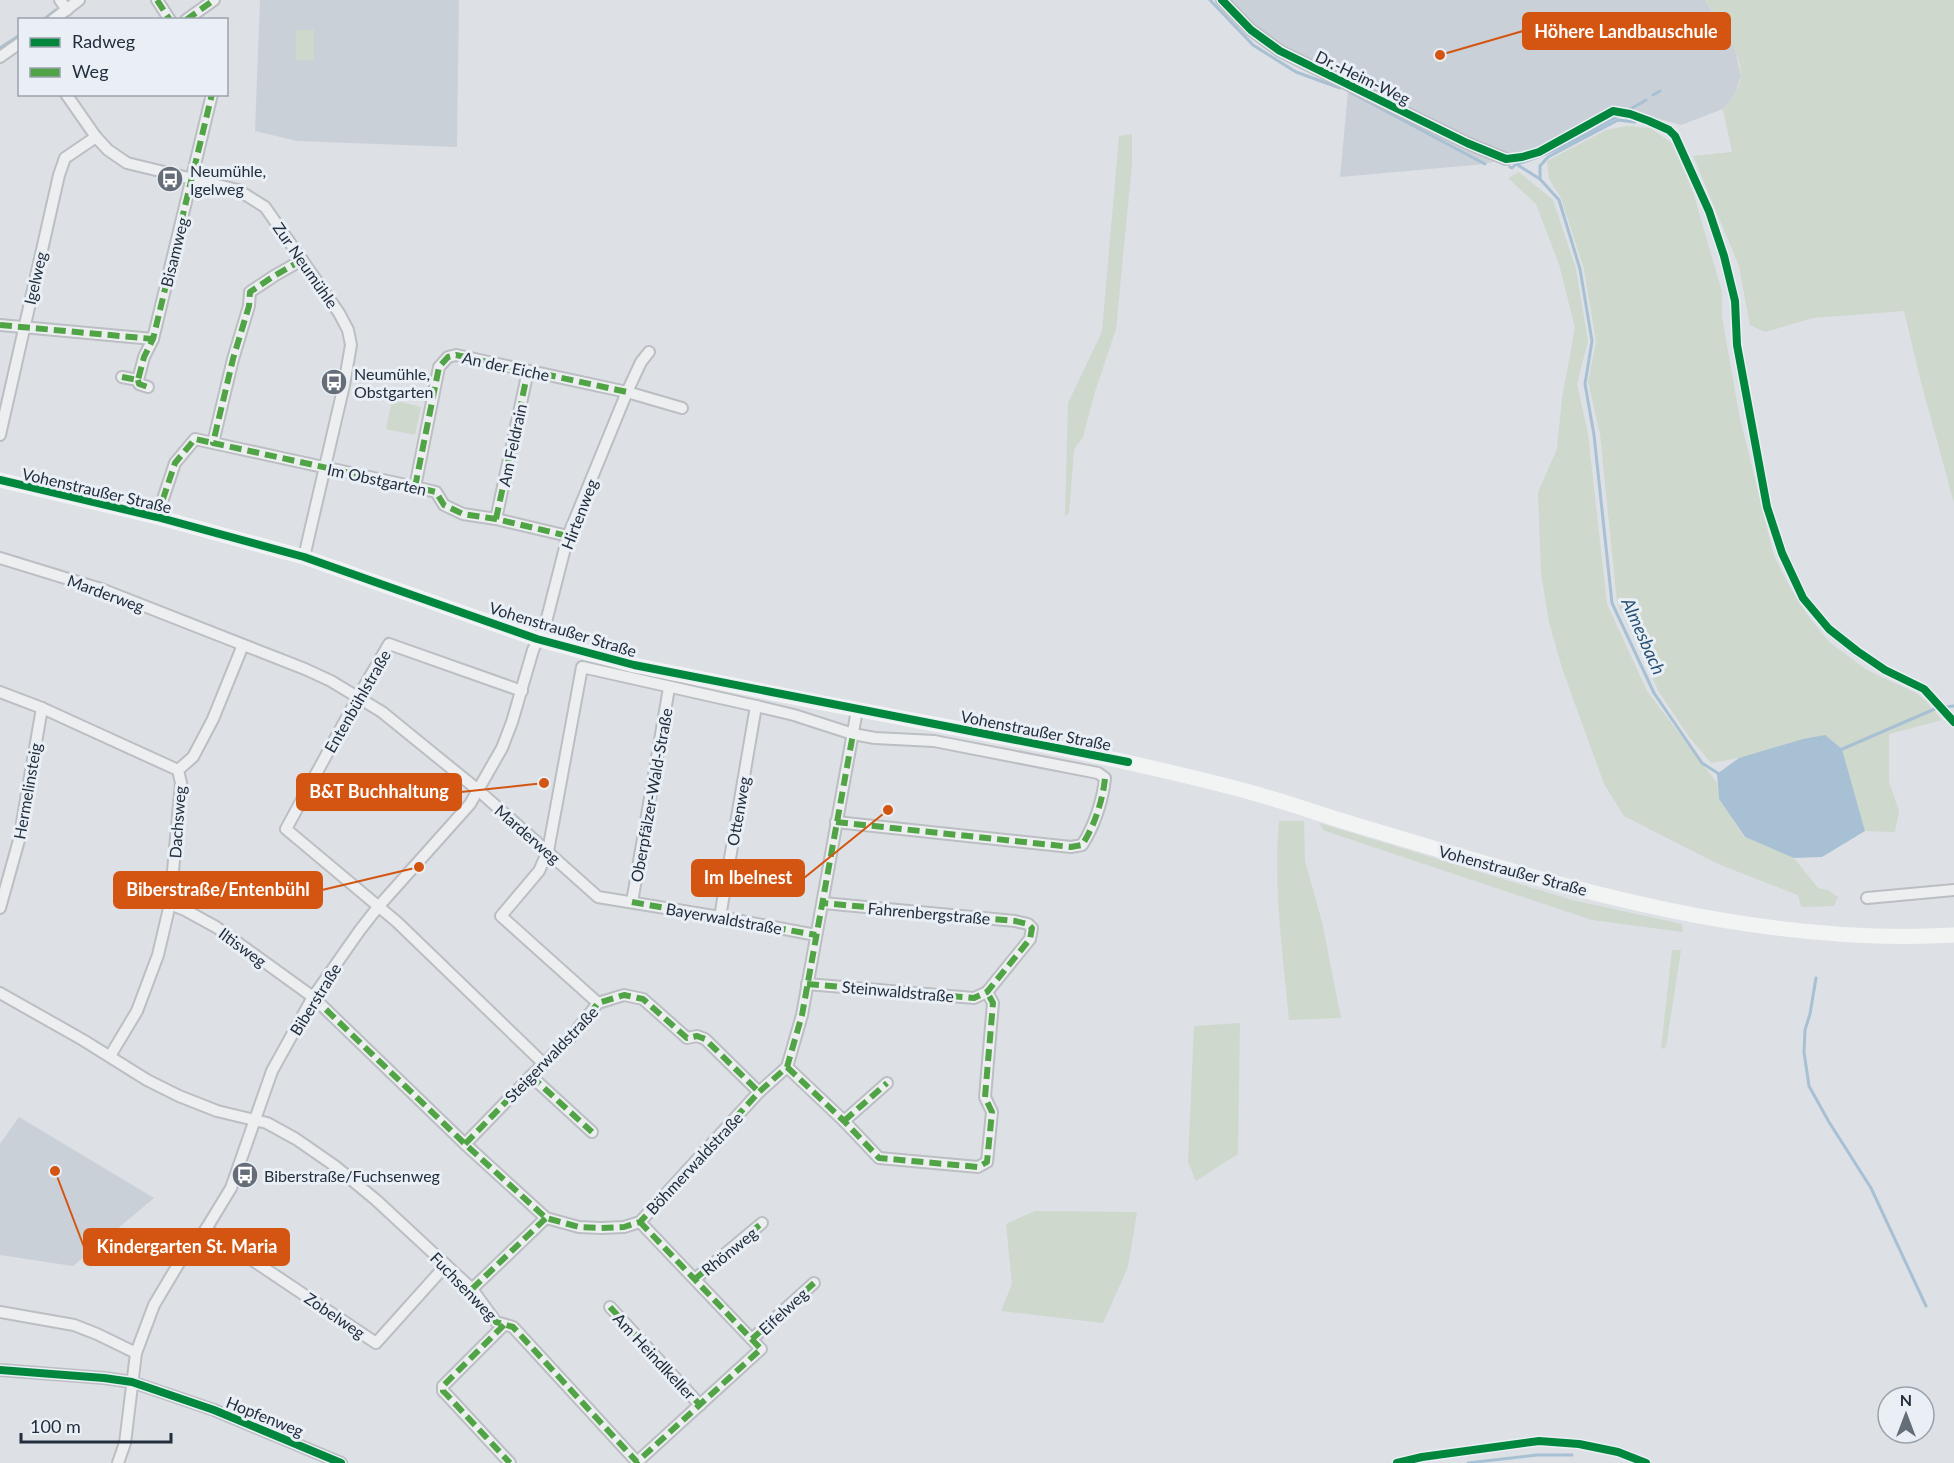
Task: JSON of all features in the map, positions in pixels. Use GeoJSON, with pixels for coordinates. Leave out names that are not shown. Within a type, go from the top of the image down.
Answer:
{"type":"FeatureCollection","features":[{"type":"Feature","properties":{"kind":"main road","name":"Vohenstraußer Straße"},"geometry":{"type":"LineString","coordinates":[[0,480],[157,517],[303,557],[537,639],[634,665],[1135,763],[1249,792],[1581,889],[1691,915],[1774,928],[1850,935],[1920,937],[1954,935]]}},
{"type":"Feature","properties":{"kind":"street"},"geometry":{"type":"LineString","coordinates":[[60,0],[67,10]]}},
{"type":"Feature","properties":{"kind":"street"},"geometry":{"type":"LineString","coordinates":[[56,18],[79,0]]}},
{"type":"Feature","properties":{"kind":"street"},"geometry":{"type":"LineString","coordinates":[[157,0],[169,18]]}},
{"type":"Feature","properties":{"kind":"street"},"geometry":{"type":"LineString","coordinates":[[189,18],[214,0]]}},
{"type":"Feature","properties":{"kind":"street","name":"Dr.-Heim-Weg"},"geometry":{"type":"LineString","coordinates":[[1222,0],[1251,30],[1280,51],[1467,143],[1506,159]]}},
{"type":"Feature","properties":{"kind":"street"},"geometry":{"type":"LineString","coordinates":[[0,57],[18,44]]}},
{"type":"Feature","properties":{"kind":"street","name":"Zur Neumühle"},"geometry":{"type":"LineString","coordinates":[[67,96],[96,137],[108,150],[127,163],[238,190],[265,207],[344,321],[351,345],[344,385],[303,557]]}},
{"type":"Feature","properties":{"kind":"street","name":"Bisamweg"},"geometry":{"type":"LineString","coordinates":[[138,380],[144,357],[153,339],[212,96]]}},
{"type":"Feature","properties":{"kind":"street","name":"Igelweg"},"geometry":{"type":"LineString","coordinates":[[0,435],[59,175],[65,158],[96,137]]}},
{"type":"Feature","properties":{"kind":"street"},"geometry":{"type":"LineString","coordinates":[[213,443],[233,359],[249,306],[250,291],[302,260]]}},
{"type":"Feature","properties":{"kind":"street"},"geometry":{"type":"LineString","coordinates":[[0,325],[153,339]]}},
{"type":"Feature","properties":{"kind":"street","name":"Hirtenweg"},"geometry":{"type":"LineString","coordinates":[[537,639],[546,622],[568,536],[640,362],[649,352]]}},
{"type":"Feature","properties":{"kind":"street","name":"An der Eiche"},"geometry":{"type":"LineString","coordinates":[[415,487],[439,367],[448,357],[456,355],[627,392]]}},
{"type":"Feature","properties":{"kind":"street","name":"Am Feldrain"},"geometry":{"type":"LineString","coordinates":[[496,519],[528,371]]}},
{"type":"Feature","properties":{"kind":"street"},"geometry":{"type":"LineString","coordinates":[[122,377],[138,380],[139,384],[148,387]]}},
{"type":"Feature","properties":{"kind":"street"},"geometry":{"type":"LineString","coordinates":[[627,392],[681,408]]}},
{"type":"Feature","properties":{"kind":"street","name":"Im Obstgarten"},"geometry":{"type":"LineString","coordinates":[[157,517],[175,463],[195,440],[436,492],[444,505],[463,514],[496,519],[568,536]]}},
{"type":"Feature","properties":{"kind":"street","name":"Marderweg"},"geometry":{"type":"LineString","coordinates":[[0,558],[101,589],[331,681],[382,712],[478,790],[598,897],[632,902]]}},
{"type":"Feature","properties":{"kind":"street","name":"Biberstraße"},"geometry":{"type":"LineString","coordinates":[[118,1463],[125,1443],[136,1353],[154,1305],[179,1263],[206,1229],[231,1188],[272,1071],[313,997],[378,907],[470,804],[502,748],[537,639]]}},
{"type":"Feature","properties":{"kind":"street","name":"Entenbühlstraße"},"geometry":{"type":"LineString","coordinates":[[522,691],[389,644],[285,829],[405,931],[543,1064]]}},
{"type":"Feature","properties":{"kind":"street"},"geometry":{"type":"LineString","coordinates":[[178,770],[193,757],[208,729],[243,645]]}},
{"type":"Feature","properties":{"kind":"street","name":"Vohenstraußer Straße"},"geometry":{"type":"LineString","coordinates":[[548,851],[582,668],[794,715],[853,734],[875,738],[934,741],[1098,773],[1105,778],[1089,834],[1082,845],[1071,847],[836,822]]}},
{"type":"Feature","properties":{"kind":"street","name":"Oberpfälzer-Wald-Straße"},"geometry":{"type":"LineString","coordinates":[[632,902],[669,688]]}},
{"type":"Feature","properties":{"kind":"street","name":"Dachsweg"},"geometry":{"type":"LineString","coordinates":[[0,692],[42,708],[178,770],[181,783],[170,904],[158,955],[137,1011],[111,1056]]}},
{"type":"Feature","properties":{"kind":"street","name":"Ottenweg"},"geometry":{"type":"LineString","coordinates":[[720,917],[756,706]]}},
{"type":"Feature","properties":{"kind":"street","name":"Hermelinsteig"},"geometry":{"type":"LineString","coordinates":[[0,908],[19,840],[42,708]]}},
{"type":"Feature","properties":{"kind":"street"},"geometry":{"type":"LineString","coordinates":[[857,710],[802,1015],[787,1067],[879,1158],[978,1167],[987,1161],[992,1113],[985,1096],[993,1003],[987,992]]}},
{"type":"Feature","properties":{"kind":"street"},"geometry":{"type":"LineString","coordinates":[[548,851],[539,871],[501,916],[598,1003]]}},
{"type":"Feature","properties":{"kind":"street"},"geometry":{"type":"LineString","coordinates":[[1867,898],[1954,890]]}},
{"type":"Feature","properties":{"kind":"street","name":"Bayerwaldstraße"},"geometry":{"type":"LineString","coordinates":[[632,902],[816,935]]}},
{"type":"Feature","properties":{"kind":"street","name":"Fahrenbergstraße"},"geometry":{"type":"LineString","coordinates":[[823,903],[1028,924],[1032,928],[1029,939],[987,992]]}},
{"type":"Feature","properties":{"kind":"street","name":"Iltisweg"},"geometry":{"type":"LineString","coordinates":[[170,904],[216,927],[313,997]]}},
{"type":"Feature","properties":{"kind":"street","name":"Steinwaldstraße"},"geometry":{"type":"LineString","coordinates":[[807,984],[974,998],[987,992]]}},
{"type":"Feature","properties":{"kind":"street","name":"Fuchsenweg"},"geometry":{"type":"LineString","coordinates":[[0,993],[111,1056],[147,1080],[217,1111],[280,1129],[335,1166],[376,1200],[472,1289],[496,1322],[513,1327],[637,1462],[761,1349],[752,1339]]}},
{"type":"Feature","properties":{"kind":"street","name":"Steigerwaldstraße"},"geometry":{"type":"LineString","coordinates":[[465,1144],[573,1035],[598,1003],[624,995],[643,999],[687,1038],[697,1036],[705,1039],[759,1092]]}},
{"type":"Feature","properties":{"kind":"street","name":"Böhmerwaldstraße"},"geometry":{"type":"LineString","coordinates":[[313,997],[465,1144],[546,1218],[579,1227],[624,1227],[640,1222],[759,1092],[787,1067]]}},
{"type":"Feature","properties":{"kind":"street"},"geometry":{"type":"LineString","coordinates":[[531,1076],[592,1132]]}},
{"type":"Feature","properties":{"kind":"street"},"geometry":{"type":"LineString","coordinates":[[844,1121],[887,1083]]}},
{"type":"Feature","properties":{"kind":"street"},"geometry":{"type":"LineString","coordinates":[[472,1289],[546,1218]]}},
{"type":"Feature","properties":{"kind":"street"},"geometry":{"type":"LineString","coordinates":[[640,1222],[752,1339]]}},
{"type":"Feature","properties":{"kind":"street","name":"Rhönweg"},"geometry":{"type":"LineString","coordinates":[[695,1278],[762,1223]]}},
{"type":"Feature","properties":{"kind":"street","name":"Zobelweg"},"geometry":{"type":"LineString","coordinates":[[206,1229],[376,1343],[446,1265]]}},
{"type":"Feature","properties":{"kind":"street","name":"Eifelweg"},"geometry":{"type":"LineString","coordinates":[[752,1339],[814,1283]]}},
{"type":"Feature","properties":{"kind":"street","name":"Am Heindlkeller"},"geometry":{"type":"LineString","coordinates":[[610,1307],[700,1405]]}},
{"type":"Feature","properties":{"kind":"street"},"geometry":{"type":"LineString","coordinates":[[0,1312],[74,1325],[136,1353]]}},
{"type":"Feature","properties":{"kind":"street"},"geometry":{"type":"LineString","coordinates":[[504,1325],[443,1386],[443,1391],[510,1463]]}},
{"type":"Feature","properties":{"kind":"street","name":"Hopfenweg"},"geometry":{"type":"LineString","coordinates":[[0,1370],[132,1382],[214,1410],[341,1463]]}},
{"type":"Feature","properties":{"kind":"shaded area"},"geometry":{"type":"Polygon","coordinates":[[[260,0],[459,0],[457,147],[297,141],[255,131],[260,0]]]}},
{"type":"Feature","properties":{"kind":"shaded area"},"geometry":{"type":"Polygon","coordinates":[[[1228,0],[1705,0],[1735,50],[1741,76],[1734,97],[1723,109],[1681,125],[1612,106],[1533,151],[1485,164],[1340,177],[1349,81],[1263,35],[1228,0]]]}},
{"type":"Feature","properties":{"kind":"shaded area"},"geometry":{"type":"Polygon","coordinates":[[[1705,0],[1954,0],[1954,503],[1904,311],[1813,318],[1765,332],[1750,325],[1739,266],[1693,156],[1732,152],[1723,109],[1737,90],[1741,76],[1738,58],[1733,47],[1705,0]]]}},
{"type":"Feature","properties":{"kind":"shaded area"},"geometry":{"type":"Polygon","coordinates":[[[296,30],[314,30],[314,60],[296,60],[296,30]]]}},
{"type":"Feature","properties":{"kind":"shaded area"},"geometry":{"type":"Polygon","coordinates":[[[1627,126],[1650,128],[1672,143],[1693,192],[1722,292],[1722,317],[1739,414],[1763,512],[1774,556],[1791,589],[1829,642],[1867,670],[1916,693],[1942,720],[1889,734],[1889,782],[1899,811],[1895,832],[1865,831],[1842,749],[1739,758],[1711,763],[1690,738],[1659,692],[1617,602],[1600,434],[1588,382],[1596,342],[1584,269],[1561,198],[1549,179],[1547,161],[1606,130],[1627,126]]]}},
{"type":"Feature","properties":{"kind":"shaded area"},"geometry":{"type":"Polygon","coordinates":[[[1132,134],[1132,164],[1116,329],[1083,437],[1074,449],[1069,513],[1065,516],[1068,403],[1102,332],[1119,136],[1132,134]]]}},
{"type":"Feature","properties":{"kind":"shaded area"},"geometry":{"type":"Polygon","coordinates":[[[1519,172],[1553,200],[1576,269],[1588,341],[1577,384],[1588,434],[1607,604],[1647,691],[1717,783],[1719,799],[1744,837],[1794,858],[1818,888],[1828,890],[1838,897],[1834,906],[1801,907],[1798,895],[1718,864],[1624,816],[1604,784],[1562,668],[1549,622],[1541,572],[1538,492],[1557,449],[1562,398],[1575,328],[1559,264],[1536,204],[1508,178],[1519,172]]]}},
{"type":"Feature","properties":{"kind":"shaded area"},"geometry":{"type":"Polygon","coordinates":[[[392,400],[421,407],[415,435],[386,429],[392,400]]]}},
{"type":"Feature","properties":{"kind":"shaded area"},"geometry":{"type":"Polygon","coordinates":[[[1279,821],[1304,821],[1305,861],[1322,922],[1341,1018],[1289,1020],[1278,896],[1279,821]]]}},
{"type":"Feature","properties":{"kind":"shaded area"},"geometry":{"type":"Polygon","coordinates":[[[1319,823],[1572,900],[1682,924],[1683,932],[1592,920],[1325,831],[1319,823]]]}},
{"type":"Feature","properties":{"kind":"shaded area"},"geometry":{"type":"Polygon","coordinates":[[[1672,950],[1681,950],[1666,1047],[1661,1049],[1672,950]]]}},
{"type":"Feature","properties":{"kind":"shaded area"},"geometry":{"type":"Polygon","coordinates":[[[1240,1023],[1238,1154],[1196,1181],[1188,1162],[1194,1026],[1240,1023]]]}},
{"type":"Feature","properties":{"kind":"shaded area"},"geometry":{"type":"Polygon","coordinates":[[[19,1117],[154,1198],[73,1266],[0,1255],[0,1144],[19,1117]]]}},
{"type":"Feature","properties":{"kind":"shaded area"},"geometry":{"type":"Polygon","coordinates":[[[1035,1211],[1137,1212],[1128,1267],[1103,1323],[1001,1311],[1012,1284],[1006,1224],[1035,1211]]]}},
{"type":"Feature","properties":{"kind":"water"},"geometry":{"type":"Polygon","coordinates":[[[1825,735],[1842,749],[1865,831],[1822,857],[1794,858],[1745,837],[1719,799],[1717,774],[1739,758],[1803,739],[1825,735]]]}},
{"type":"Feature","properties":{"kind":"waterway"},"geometry":{"type":"LineString","coordinates":[[1210,0],[1253,45],[1296,72],[1340,88]]}},
{"type":"Feature","properties":{"kind":"waterway"},"geometry":{"type":"LineString","coordinates":[[46,18],[56,10]]}},
{"type":"Feature","properties":{"kind":"waterway"},"geometry":{"type":"LineString","coordinates":[[0,48],[18,36]]}},
{"type":"Feature","properties":{"kind":"waterway","name":"Almesbach"},"geometry":{"type":"LineString","coordinates":[[1653,95],[1660,91]]}},
{"type":"Feature","properties":{"kind":"waterway"},"geometry":{"type":"LineString","coordinates":[[1350,92],[1485,164]]}},
{"type":"Feature","properties":{"kind":"waterway","name":"Almesbach"},"geometry":{"type":"LineString","coordinates":[[1517,164],[1551,152],[1646,100]]}},
{"type":"Feature","properties":{"kind":"waterway","name":"Almesbach"},"geometry":{"type":"LineString","coordinates":[[1540,179],[1540,166],[1548,157],[1618,120],[1635,122]]}},
{"type":"Feature","properties":{"kind":"waterway","name":"Almesbach"},"geometry":{"type":"LineString","coordinates":[[1510,167],[1516,164],[1540,179],[1559,200],[1580,269],[1592,341],[1585,384],[1594,435],[1612,603],[1654,693],[1702,763],[1719,774]]}},
{"type":"Feature","properties":{"kind":"waterway","name":"Almesbach"},"geometry":{"type":"LineString","coordinates":[[1840,750],[1937,708],[1954,706]]}},
{"type":"Feature","properties":{"kind":"waterway"},"geometry":{"type":"LineString","coordinates":[[1816,978],[1805,1030],[1804,1052],[1809,1086],[1871,1188],[1926,1306]]}},
{"type":"Feature","properties":{"kind":"waterway"},"geometry":{"type":"LineString","coordinates":[[1468,1463],[1537,1455],[1572,1455]]}},
{"type":"Feature","properties":{"kind":"marked path"},"geometry":{"type":"LineString","coordinates":[[157,0],[169,18]]}},
{"type":"Feature","properties":{"kind":"marked path"},"geometry":{"type":"LineString","coordinates":[[189,18],[214,0]]}},
{"type":"Feature","properties":{"kind":"marked path"},"geometry":{"type":"LineString","coordinates":[[122,377],[138,380],[144,357],[153,339],[212,96]]}},
{"type":"Feature","properties":{"kind":"marked path"},"geometry":{"type":"LineString","coordinates":[[302,260],[250,292],[249,306],[233,359],[213,443],[436,492],[444,505],[463,514],[496,519],[568,536]]}},
{"type":"Feature","properties":{"kind":"marked path"},"geometry":{"type":"LineString","coordinates":[[0,325],[153,339]]}},
{"type":"Feature","properties":{"kind":"marked path"},"geometry":{"type":"LineString","coordinates":[[415,487],[439,367],[448,357],[456,355],[627,392]]}},
{"type":"Feature","properties":{"kind":"marked path"},"geometry":{"type":"LineString","coordinates":[[496,519],[528,371]]}},
{"type":"Feature","properties":{"kind":"marked path"},"geometry":{"type":"LineString","coordinates":[[138,380],[139,384],[148,387]]}},
{"type":"Feature","properties":{"kind":"marked path"},"geometry":{"type":"LineString","coordinates":[[157,517],[175,463],[195,439],[213,443]]}},
{"type":"Feature","properties":{"kind":"marked path"},"geometry":{"type":"LineString","coordinates":[[313,997],[465,1144],[546,1218],[579,1227],[601,1228],[624,1227],[640,1222],[759,1092],[787,1067],[802,1015],[853,734]]}},
{"type":"Feature","properties":{"kind":"marked path"},"geometry":{"type":"LineString","coordinates":[[836,822],[1071,847],[1082,845],[1094,822],[1105,778]]}},
{"type":"Feature","properties":{"kind":"marked path"},"geometry":{"type":"LineString","coordinates":[[632,902],[816,935]]}},
{"type":"Feature","properties":{"kind":"marked path"},"geometry":{"type":"LineString","coordinates":[[807,984],[974,998],[987,992],[1030,939],[1032,928],[1028,924],[1015,921],[823,903]]}},
{"type":"Feature","properties":{"kind":"marked path"},"geometry":{"type":"LineString","coordinates":[[787,1067],[879,1158],[978,1167],[987,1162],[992,1112],[985,1097],[993,1003],[987,992]]}},
{"type":"Feature","properties":{"kind":"marked path"},"geometry":{"type":"LineString","coordinates":[[465,1144],[573,1035],[598,1003],[624,995],[643,999],[687,1038],[697,1036],[705,1039],[759,1092]]}},
{"type":"Feature","properties":{"kind":"marked path"},"geometry":{"type":"LineString","coordinates":[[531,1076],[592,1132]]}},
{"type":"Feature","properties":{"kind":"marked path"},"geometry":{"type":"LineString","coordinates":[[844,1121],[887,1083]]}},
{"type":"Feature","properties":{"kind":"marked path"},"geometry":{"type":"LineString","coordinates":[[472,1289],[546,1218]]}},
{"type":"Feature","properties":{"kind":"marked path"},"geometry":{"type":"LineString","coordinates":[[481,1302],[496,1322],[513,1327],[637,1462],[761,1349],[640,1222]]}},
{"type":"Feature","properties":{"kind":"marked path"},"geometry":{"type":"LineString","coordinates":[[695,1279],[762,1223]]}},
{"type":"Feature","properties":{"kind":"marked path"},"geometry":{"type":"LineString","coordinates":[[752,1339],[814,1283]]}},
{"type":"Feature","properties":{"kind":"marked path"},"geometry":{"type":"LineString","coordinates":[[610,1307],[700,1405]]}},
{"type":"Feature","properties":{"kind":"marked path"},"geometry":{"type":"LineString","coordinates":[[504,1325],[443,1386],[443,1391],[510,1463]]}},
{"type":"Feature","properties":{"kind":"cycle path"},"geometry":{"type":"LineString","coordinates":[[1222,0],[1251,30],[1280,51],[1467,143],[1506,159],[1539,152],[1613,111],[1630,114],[1669,130],[1675,136],[1709,211],[1724,256],[1735,301],[1737,345],[1767,507],[1782,553],[1803,598],[1829,629],[1885,670],[1924,689],[1954,722]]}},
{"type":"Feature","properties":{"kind":"cycle path"},"geometry":{"type":"LineString","coordinates":[[0,480],[157,517],[304,557],[537,639],[634,665],[1128,762]]}},
{"type":"Feature","properties":{"kind":"cycle path"},"geometry":{"type":"LineString","coordinates":[[0,1370],[132,1382],[214,1410],[341,1463]]}},
{"type":"Feature","properties":{"kind":"cycle path"},"geometry":{"type":"LineString","coordinates":[[1397,1463],[1422,1457],[1539,1441],[1579,1444],[1618,1452],[1646,1463]]}},
{"type":"Feature","properties":{"kind":"place","name":"Höhere Landbauschule"},"geometry":{"type":"Point","coordinates":[1440,55]}},
{"type":"Feature","properties":{"kind":"place","name":"Neumühle, Igelweg"},"geometry":{"type":"Point","coordinates":[170,179]}},
{"type":"Feature","properties":{"kind":"place","name":"Neumühle, Obstgarten"},"geometry":{"type":"Point","coordinates":[334,382]}},
{"type":"Feature","properties":{"kind":"place","name":"B&T Buchhaltung"},"geometry":{"type":"Point","coordinates":[544,783]}},
{"type":"Feature","properties":{"kind":"place","name":"Im Ibelnest"},"geometry":{"type":"Point","coordinates":[888,810]}},
{"type":"Feature","properties":{"kind":"place","name":"Biberstraße/Entenbühl"},"geometry":{"type":"Point","coordinates":[419,867]}},
{"type":"Feature","properties":{"kind":"place","name":"Kindergarten St. Maria"},"geometry":{"type":"Point","coordinates":[55,1171]}},
{"type":"Feature","properties":{"kind":"place","name":"Biberstraße/Fuchsenweg"},"geometry":{"type":"Point","coordinates":[245,1175]}}]}
